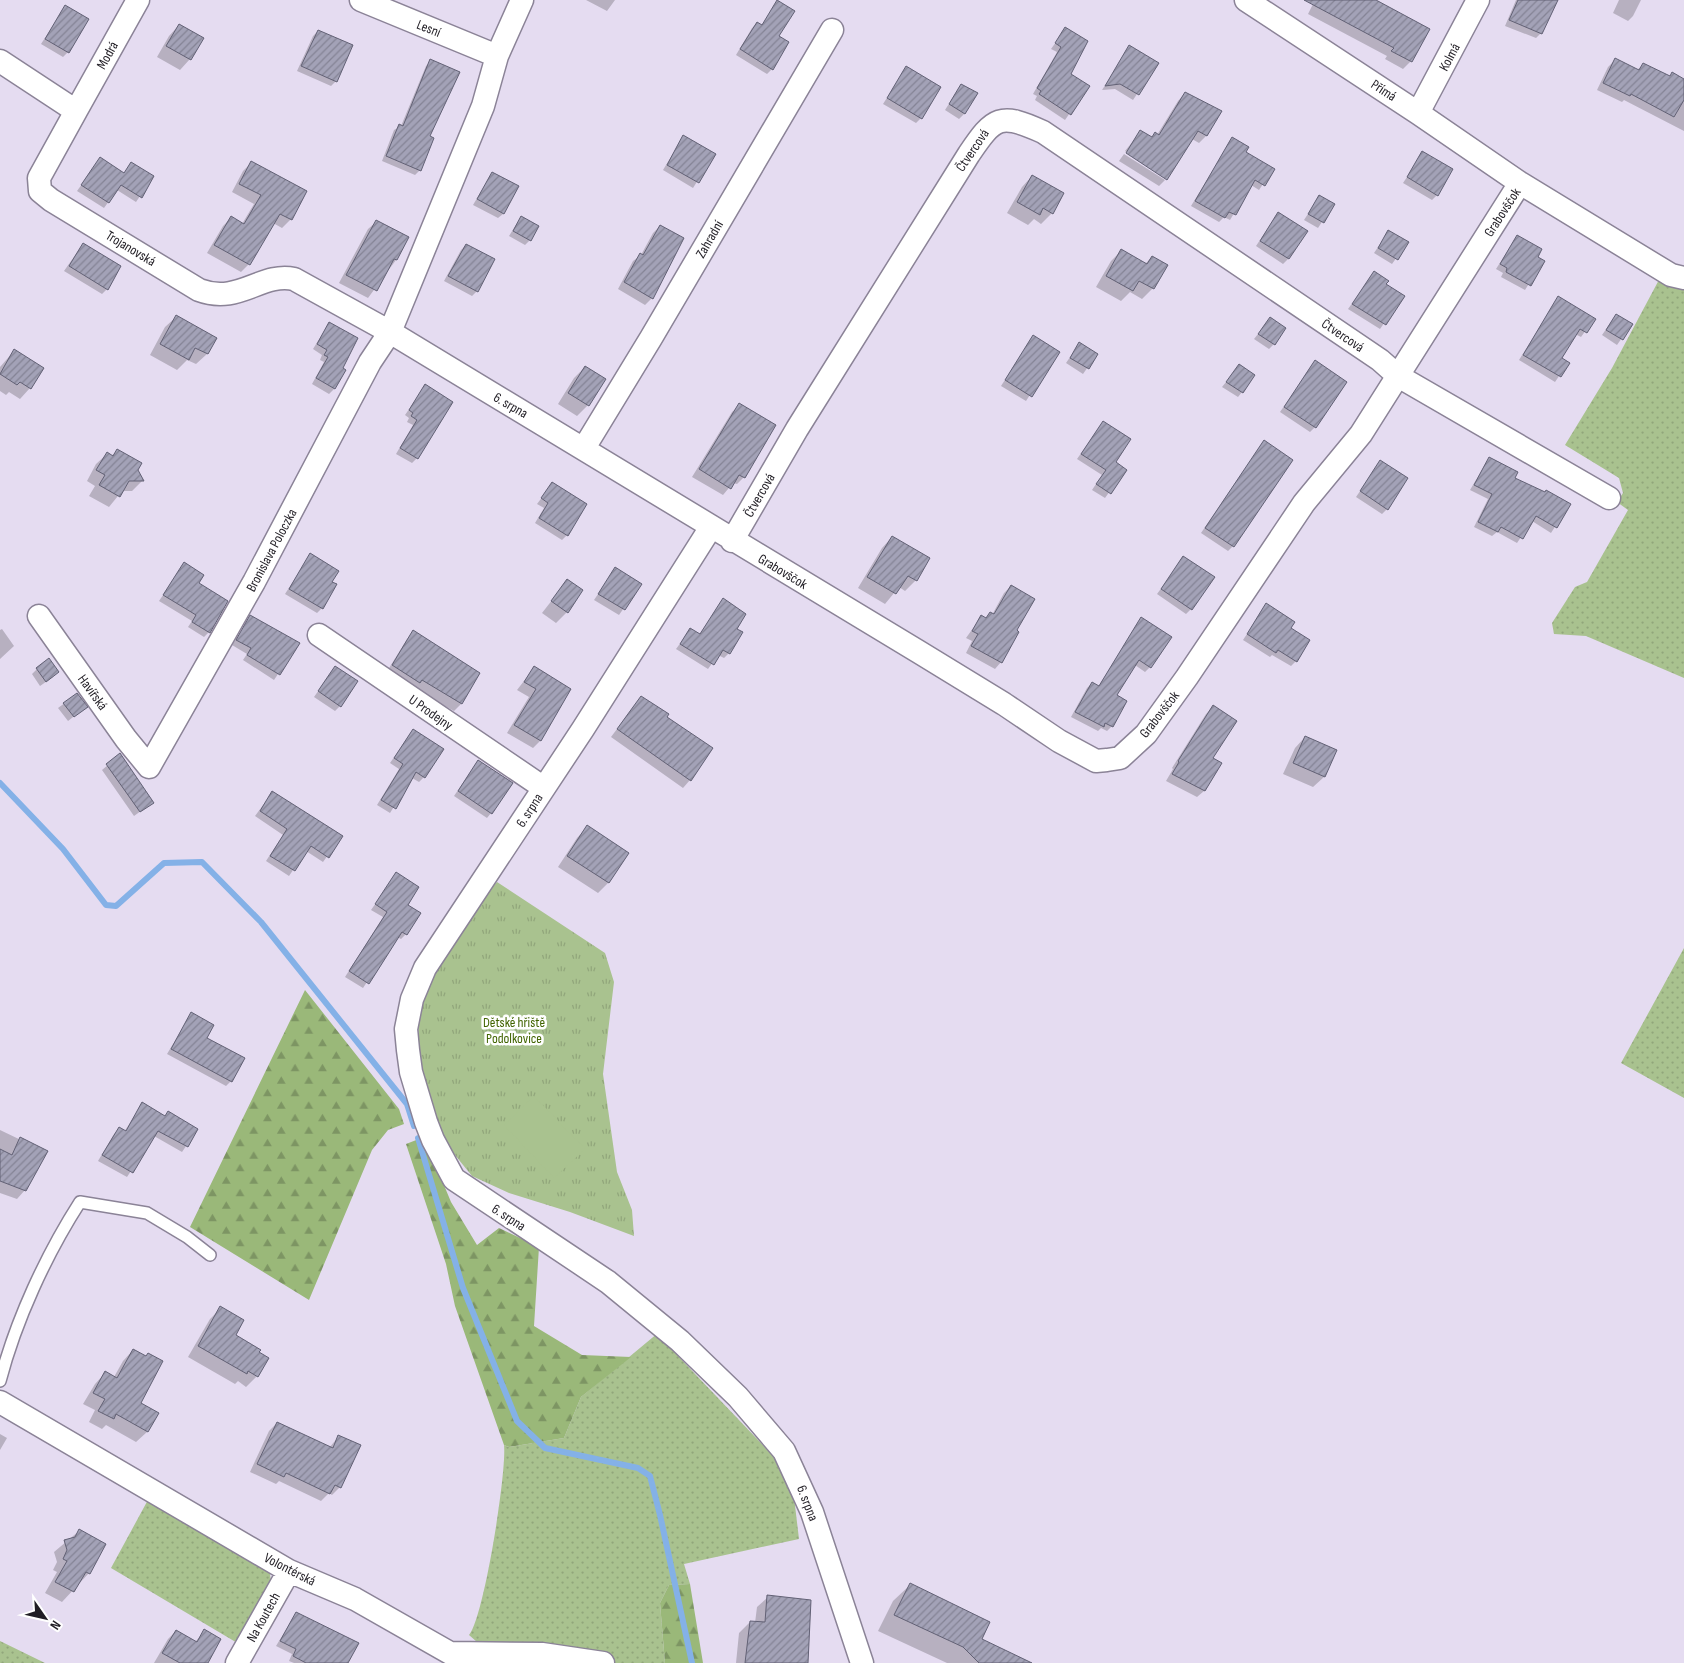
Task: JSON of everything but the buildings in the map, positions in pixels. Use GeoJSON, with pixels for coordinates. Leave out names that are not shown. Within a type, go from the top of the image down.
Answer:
{"type":"FeatureCollection","features":[{"type":"Feature","properties":{"kind":"street","name":"Modrá"},"geometry":{"type":"LineString","coordinates":[[76,111],[138,0]]}},
{"type":"Feature","properties":{"kind":"street","name":"Lesní"},"geometry":{"type":"LineString","coordinates":[[361,0],[497,56]]}},
{"type":"Feature","properties":{"kind":"street"},"geometry":{"type":"LineString","coordinates":[[390,332],[483,106],[497,56],[522,0]]}},
{"type":"Feature","properties":{"kind":"street","name":"Přímá"},"geometry":{"type":"LineString","coordinates":[[1246,0],[1418,113],[1520,183]]}},
{"type":"Feature","properties":{"kind":"street","name":"Kolmá"},"geometry":{"type":"LineString","coordinates":[[1418,113],[1478,0]]}},
{"type":"Feature","properties":{"kind":"street","name":"Zahradní"},"geometry":{"type":"LineString","coordinates":[[584,448],[652,338],[832,30]]}},
{"type":"Feature","properties":{"kind":"street"},"geometry":{"type":"LineString","coordinates":[[0,61],[76,111]]}},
{"type":"Feature","properties":{"kind":"street","name":"Trojanovská"},"geometry":{"type":"LineString","coordinates":[[76,111],[39,178],[40,190],[51,200],[199,290],[210,294],[230,295],[281,277],[294,280],[390,332]]}},
{"type":"Feature","properties":{"kind":"street","name":"Čtvercová"},"geometry":{"type":"LineString","coordinates":[[732,541],[797,429],[964,162],[989,125],[1005,120],[1020,121],[1043,132],[1380,360],[1398,376]]}},
{"type":"Feature","properties":{"kind":"street","name":"Grabovščok"},"geometry":{"type":"LineString","coordinates":[[710,527],[1004,704],[1059,741],[1096,761],[1120,758],[1146,734],[1227,620],[1304,503],[1361,434],[1520,183],[1671,275],[1684,278]]}},
{"type":"Feature","properties":{"kind":"street","name":"6. srpna"},"geometry":{"type":"LineString","coordinates":[[390,332],[584,448],[710,527],[667,599],[425,968],[412,999],[406,1029],[408,1050],[411,1072],[426,1122],[436,1148],[454,1179],[608,1282],[680,1341],[738,1397],[784,1451],[812,1512],[862,1663]]}},
{"type":"Feature","properties":{"kind":"street","name":"Bronislava Poloczka"},"geometry":{"type":"LineString","coordinates":[[149,767],[250,590],[370,362],[390,332]]}},
{"type":"Feature","properties":{"kind":"street"},"geometry":{"type":"LineString","coordinates":[[1398,376],[1609,498]]}},
{"type":"Feature","properties":{"kind":"street","name":"Havířská"},"geometry":{"type":"LineString","coordinates":[[39,616],[126,739],[149,767]]}},
{"type":"Feature","properties":{"kind":"street","name":"U Prodejny"},"geometry":{"type":"LineString","coordinates":[[319,634],[544,788]]}},
{"type":"Feature","properties":{"kind":"street","name":"Volontérská"},"geometry":{"type":"LineString","coordinates":[[0,1402],[289,1571],[355,1600],[450,1653],[542,1654],[603,1663]]}},
{"type":"Feature","properties":{"kind":"street","name":"Na Koutech"},"geometry":{"type":"LineString","coordinates":[[237,1663],[289,1571]]}},
{"type":"Feature","properties":{"kind":"lane"},"geometry":{"type":"LineString","coordinates":[[0,1381],[10,1345],[61,1231],[80,1202],[147,1213],[187,1237],[210,1255]]}},
{"type":"Feature","properties":{"kind":"green space"},"geometry":{"type":"Polygon","coordinates":[[[1661,276],[1684,289],[1684,678],[1586,636],[1554,634],[1552,623],[1575,587],[1587,582],[1628,510],[1617,502],[1623,493],[1619,478],[1565,445],[1612,368],[1661,276]]]}},
{"type":"Feature","properties":{"kind":"green space","name":"Dětské hřiště Podolkovice"},"geometry":{"type":"Polygon","coordinates":[[[497,882],[605,953],[614,982],[603,1074],[617,1172],[632,1210],[634,1236],[570,1212],[509,1193],[472,1176],[446,1144],[421,1084],[418,1024],[430,975],[478,903],[497,882]]]}},
{"type":"Feature","properties":{"kind":"green space"},"geometry":{"type":"Polygon","coordinates":[[[1684,948],[1684,1098],[1621,1063],[1684,948]]]}},
{"type":"Feature","properties":{"kind":"green space"},"geometry":{"type":"Polygon","coordinates":[[[305,990],[399,1109],[404,1124],[388,1130],[372,1150],[309,1300],[190,1227],[305,990]]]}},
{"type":"Feature","properties":{"kind":"green space"},"geometry":{"type":"Polygon","coordinates":[[[534,1096],[585,1149],[554,1178],[504,1125],[534,1096]]]}},
{"type":"Feature","properties":{"kind":"green space"},"geometry":{"type":"Polygon","coordinates":[[[424,1137],[451,1202],[477,1245],[499,1228],[539,1247],[534,1326],[582,1355],[631,1357],[581,1397],[564,1438],[509,1447],[504,1445],[455,1306],[446,1264],[406,1144],[424,1137]]]}},
{"type":"Feature","properties":{"kind":"green space"},"geometry":{"type":"Polygon","coordinates":[[[670,1323],[677,1355],[777,1460],[794,1497],[799,1539],[684,1564],[690,1584],[669,1585],[660,1603],[665,1663],[501,1663],[469,1635],[475,1623],[481,1602],[493,1543],[502,1483],[504,1445],[509,1447],[564,1438],[581,1397],[670,1323]]]}},
{"type":"Feature","properties":{"kind":"green space"},"geometry":{"type":"Polygon","coordinates":[[[149,1498],[269,1568],[271,1581],[239,1644],[111,1568],[149,1498]]]}},
{"type":"Feature","properties":{"kind":"green space"},"geometry":{"type":"Polygon","coordinates":[[[690,1584],[703,1663],[665,1663],[660,1603],[669,1585],[690,1584]]]}},
{"type":"Feature","properties":{"kind":"green space"},"geometry":{"type":"Polygon","coordinates":[[[0,1641],[45,1663],[0,1663],[0,1641]]]}},
{"type":"Feature","properties":{"kind":"waterway"},"geometry":{"type":"LineString","coordinates":[[0,783],[63,849],[106,905],[116,906],[164,863],[202,862],[261,922],[407,1104],[414,1126]]}},
{"type":"Feature","properties":{"kind":"waterway"},"geometry":{"type":"LineString","coordinates":[[418,1138],[463,1288],[517,1421],[545,1448],[638,1468],[650,1476],[692,1663]]}}]}
